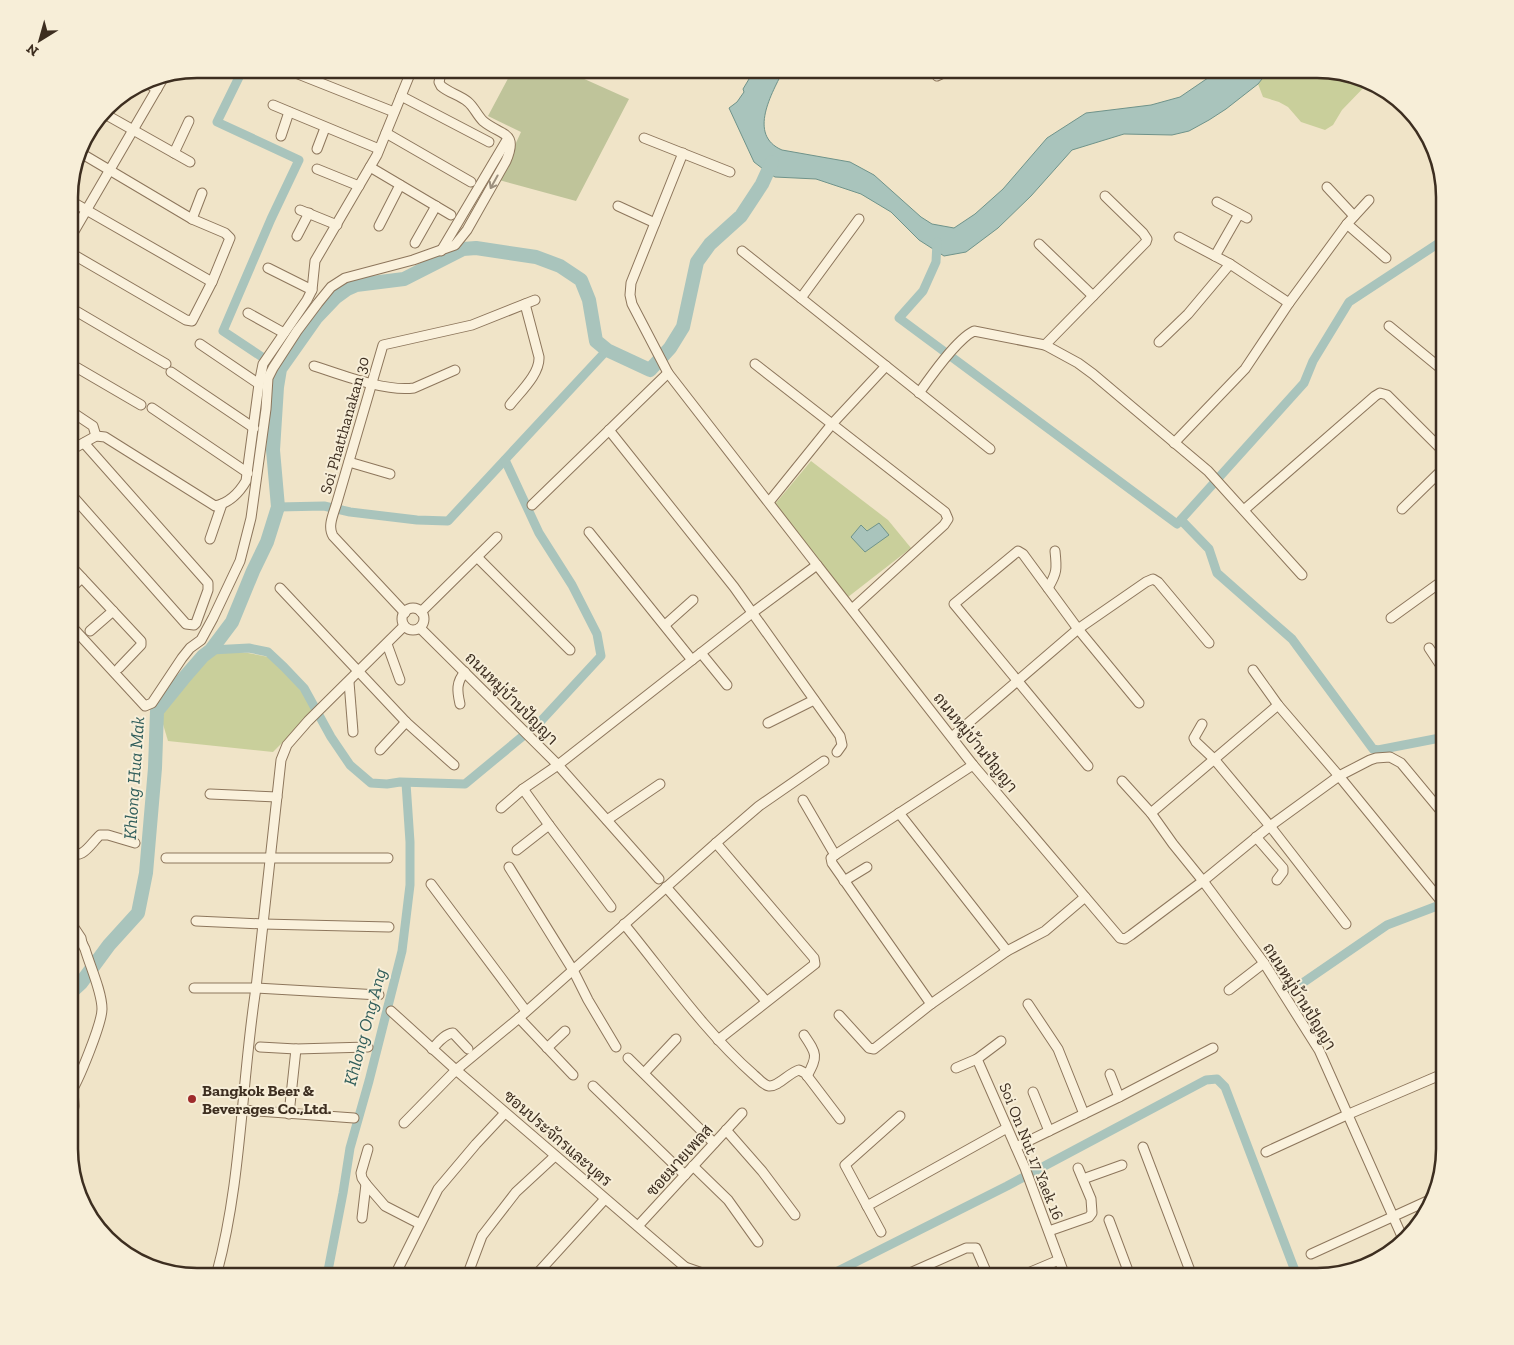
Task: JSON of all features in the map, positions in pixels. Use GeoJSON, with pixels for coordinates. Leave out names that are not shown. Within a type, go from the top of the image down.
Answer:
{"type":"FeatureCollection","features":[{"type":"Feature","properties":{"kind":"street"},"geometry":{"type":"LineString","coordinates":[[306,77],[394,112]]}},
{"type":"Feature","properties":{"kind":"street"},"geometry":{"type":"LineString","coordinates":[[78,446],[96,436],[105,437],[215,506],[222,504],[241,490],[248,473],[263,364],[307,300],[312,290],[315,261],[370,167],[409,77]]}},
{"type":"Feature","properties":{"kind":"street"},"geometry":{"type":"LineString","coordinates":[[78,634],[145,706],[152,703],[182,658],[200,640],[213,618],[240,561],[251,518],[266,409],[268,378],[272,368],[313,310],[338,282],[345,278],[442,251],[508,138],[505,134],[484,122],[467,101],[441,86],[441,77]]}},
{"type":"Feature","properties":{"kind":"street"},"geometry":{"type":"LineString","coordinates":[[78,224],[160,84]]}},
{"type":"Feature","properties":{"kind":"street"},"geometry":{"type":"LineString","coordinates":[[153,86],[157,89]]}},
{"type":"Feature","properties":{"kind":"street"},"geometry":{"type":"LineString","coordinates":[[401,96],[489,142]]}},
{"type":"Feature","properties":{"kind":"street"},"geometry":{"type":"LineString","coordinates":[[274,105],[325,128],[379,149]]}},
{"type":"Feature","properties":{"kind":"street"},"geometry":{"type":"LineString","coordinates":[[280,136],[289,112]]}},
{"type":"Feature","properties":{"kind":"street"},"geometry":{"type":"LineString","coordinates":[[109,116],[190,162]]}},
{"type":"Feature","properties":{"kind":"street"},"geometry":{"type":"LineString","coordinates":[[174,154],[189,121]]}},
{"type":"Feature","properties":{"kind":"street"},"geometry":{"type":"LineString","coordinates":[[317,149],[325,128]]}},
{"type":"Feature","properties":{"kind":"street"},"geometry":{"type":"LineString","coordinates":[[386,133],[471,182]]}},
{"type":"Feature","properties":{"kind":"street"},"geometry":{"type":"LineString","coordinates":[[644,138],[730,172]]}},
{"type":"Feature","properties":{"kind":"street"},"geometry":{"type":"LineString","coordinates":[[683,153],[631,283],[630,295],[632,304],[668,373],[817,564]]}},
{"type":"Feature","properties":{"kind":"street"},"geometry":{"type":"LineString","coordinates":[[78,257],[186,320],[192,321],[212,282],[230,238],[192,219],[85,156]]}},
{"type":"Feature","properties":{"kind":"street"},"geometry":{"type":"LineString","coordinates":[[370,167],[451,215]]}},
{"type":"Feature","properties":{"kind":"street"},"geometry":{"type":"LineString","coordinates":[[317,169],[359,186]]}},
{"type":"Feature","properties":{"kind":"street"},"geometry":{"type":"LineString","coordinates":[[379,226],[400,185]]}},
{"type":"Feature","properties":{"kind":"street"},"geometry":{"type":"LineString","coordinates":[[1328,187],[1354,216]]}},
{"type":"Feature","properties":{"kind":"street"},"geometry":{"type":"LineString","coordinates":[[192,219],[202,193]]}},
{"type":"Feature","properties":{"kind":"street"},"geometry":{"type":"LineString","coordinates":[[1045,345],[1147,241],[1143,233],[1105,196]]}},
{"type":"Feature","properties":{"kind":"street"},"geometry":{"type":"LineString","coordinates":[[1174,443],[1245,369],[1289,303],[1347,224],[1370,200]]}},
{"type":"Feature","properties":{"kind":"street"},"geometry":{"type":"LineString","coordinates":[[1215,256],[1243,216],[1217,202]]}},
{"type":"Feature","properties":{"kind":"street"},"geometry":{"type":"LineString","coordinates":[[78,205],[212,282]]}},
{"type":"Feature","properties":{"kind":"street"},"geometry":{"type":"LineString","coordinates":[[415,244],[436,206]]}},
{"type":"Feature","properties":{"kind":"street"},"geometry":{"type":"LineString","coordinates":[[618,206],[655,222]]}},
{"type":"Feature","properties":{"kind":"street"},"geometry":{"type":"LineString","coordinates":[[297,236],[304,211],[337,225]]}},
{"type":"Feature","properties":{"kind":"street"},"geometry":{"type":"LineString","coordinates":[[801,298],[859,219]]}},
{"type":"Feature","properties":{"kind":"street"},"geometry":{"type":"LineString","coordinates":[[1347,224],[1386,258]]}},
{"type":"Feature","properties":{"kind":"street"},"geometry":{"type":"LineString","coordinates":[[1179,237],[1230,264],[1289,303]]}},
{"type":"Feature","properties":{"kind":"street"},"geometry":{"type":"LineString","coordinates":[[1039,244],[1092,296]]}},
{"type":"Feature","properties":{"kind":"street"},"geometry":{"type":"LineString","coordinates":[[742,251],[990,449]]}},
{"type":"Feature","properties":{"kind":"street"},"geometry":{"type":"LineString","coordinates":[[1159,342],[1188,314],[1230,264]]}},
{"type":"Feature","properties":{"kind":"street"},"geometry":{"type":"LineString","coordinates":[[268,268],[312,290]]}},
{"type":"Feature","properties":{"kind":"street","name":"Soi Phatthanakan 30"},"geometry":{"type":"LineString","coordinates":[[405,612],[333,536],[330,527],[383,345],[472,326],[535,300]]}},
{"type":"Feature","properties":{"kind":"street"},"geometry":{"type":"LineString","coordinates":[[510,405],[537,371],[540,364],[525,304]]}},
{"type":"Feature","properties":{"kind":"street"},"geometry":{"type":"LineString","coordinates":[[78,313],[168,368],[254,428]]}},
{"type":"Feature","properties":{"kind":"street"},"geometry":{"type":"LineString","coordinates":[[248,313],[284,333]]}},
{"type":"Feature","properties":{"kind":"street"},"geometry":{"type":"LineString","coordinates":[[1389,326],[1436,365]]}},
{"type":"Feature","properties":{"kind":"street"},"geometry":{"type":"LineString","coordinates":[[919,393],[960,342],[970,333],[978,330],[1045,345],[1078,363],[1093,374],[1208,472],[1302,575]]}},
{"type":"Feature","properties":{"kind":"street"},"geometry":{"type":"LineString","coordinates":[[200,344],[259,384]]}},
{"type":"Feature","properties":{"kind":"street"},"geometry":{"type":"LineString","coordinates":[[755,364],[945,512],[948,519],[944,525],[852,609]]}},
{"type":"Feature","properties":{"kind":"street"},"geometry":{"type":"LineString","coordinates":[[314,366],[372,384],[407,389],[414,388],[455,370]]}},
{"type":"Feature","properties":{"kind":"street"},"geometry":{"type":"LineString","coordinates":[[769,502],[832,424],[886,366]]}},
{"type":"Feature","properties":{"kind":"street"},"geometry":{"type":"LineString","coordinates":[[78,368],[141,406]]}},
{"type":"Feature","properties":{"kind":"street"},"geometry":{"type":"LineString","coordinates":[[532,504],[668,373]]}},
{"type":"Feature","properties":{"kind":"street"},"geometry":{"type":"LineString","coordinates":[[1244,510],[1374,396],[1382,392],[1436,444]]}},
{"type":"Feature","properties":{"kind":"street"},"geometry":{"type":"LineString","coordinates":[[152,408],[248,473]]}},
{"type":"Feature","properties":{"kind":"street"},"geometry":{"type":"LineString","coordinates":[[78,416],[93,426],[96,436]]}},
{"type":"Feature","properties":{"kind":"street"},"geometry":{"type":"LineString","coordinates":[[609,430],[734,587],[840,736],[842,745],[837,752]]}},
{"type":"Feature","properties":{"kind":"street"},"geometry":{"type":"LineString","coordinates":[[78,502],[186,624],[194,625],[208,590],[208,583],[84,443]]}},
{"type":"Feature","properties":{"kind":"street"},"geometry":{"type":"LineString","coordinates":[[349,462],[390,474]]}},
{"type":"Feature","properties":{"kind":"street"},"geometry":{"type":"LineString","coordinates":[[1402,509],[1436,476]]}},
{"type":"Feature","properties":{"kind":"street"},"geometry":{"type":"LineString","coordinates":[[210,539],[222,504]]}},
{"type":"Feature","properties":{"kind":"street"},"geometry":{"type":"LineString","coordinates":[[590,532],[692,660]]}},
{"type":"Feature","properties":{"kind":"street"},"geometry":{"type":"LineString","coordinates":[[420,612],[497,538]]}},
{"type":"Feature","properties":{"kind":"street"},"geometry":{"type":"LineString","coordinates":[[1088,766],[954,604],[1018,551],[1023,554],[1078,629],[1139,703]]}},
{"type":"Feature","properties":{"kind":"street"},"geometry":{"type":"LineString","coordinates":[[1048,588],[1057,570],[1055,552]]}},
{"type":"Feature","properties":{"kind":"street"},"geometry":{"type":"LineString","coordinates":[[477,557],[570,650]]}},
{"type":"Feature","properties":{"kind":"street","name":"ถนนหมู่บ้านปัญญา"},"geometry":{"type":"LineString","coordinates":[[420,628],[558,764],[817,564],[973,765],[1120,938],[1125,939],[1203,881],[1264,963],[1319,1050],[1401,1234]]}},
{"type":"Feature","properties":{"kind":"street"},"geometry":{"type":"LineString","coordinates":[[78,574],[141,642],[141,645],[119,668]]}},
{"type":"Feature","properties":{"kind":"street"},"geometry":{"type":"LineString","coordinates":[[78,582],[82,578]]}},
{"type":"Feature","properties":{"kind":"street"},"geometry":{"type":"LineString","coordinates":[[952,738],[1078,629],[1146,582],[1152,580],[1158,582],[1209,643]]}},
{"type":"Feature","properties":{"kind":"street"},"geometry":{"type":"LineString","coordinates":[[1391,618],[1436,586]]}},
{"type":"Feature","properties":{"kind":"street"},"geometry":{"type":"LineString","coordinates":[[280,588],[406,722],[454,765]]}},
{"type":"Feature","properties":{"kind":"street"},"geometry":{"type":"LineString","coordinates":[[665,625],[693,600]]}},
{"type":"Feature","properties":{"kind":"street"},"geometry":{"type":"LineString","coordinates":[[410,609],[420,612],[424,618],[420,628],[410,630],[404,626],[402,619],[405,612],[410,609]]}},
{"type":"Feature","properties":{"kind":"street"},"geometry":{"type":"LineString","coordinates":[[90,631],[113,611]]}},
{"type":"Feature","properties":{"kind":"street"},"geometry":{"type":"LineString","coordinates":[[218,1268],[230,1214],[243,1110],[248,1048],[281,760],[287,745],[308,721],[404,626]]}},
{"type":"Feature","properties":{"kind":"street"},"geometry":{"type":"LineString","coordinates":[[387,644],[400,680]]}},
{"type":"Feature","properties":{"kind":"street"},"geometry":{"type":"LineString","coordinates":[[1429,648],[1436,658]]}},
{"type":"Feature","properties":{"kind":"street"},"geometry":{"type":"LineString","coordinates":[[701,653],[727,685]]}},
{"type":"Feature","properties":{"kind":"street"},"geometry":{"type":"LineString","coordinates":[[1253,670],[1278,705],[1436,895]]}},
{"type":"Feature","properties":{"kind":"street"},"geometry":{"type":"LineString","coordinates":[[460,704],[457,691],[458,684],[460,677],[465,672]]}},
{"type":"Feature","properties":{"kind":"street"},"geometry":{"type":"LineString","coordinates":[[349,682],[353,732]]}},
{"type":"Feature","properties":{"kind":"street"},"geometry":{"type":"LineString","coordinates":[[768,723],[814,700]]}},
{"type":"Feature","properties":{"kind":"street"},"geometry":{"type":"LineString","coordinates":[[1151,813],[1278,705]]}},
{"type":"Feature","properties":{"kind":"street"},"geometry":{"type":"LineString","coordinates":[[380,750],[406,722]]}},
{"type":"Feature","properties":{"kind":"street"},"geometry":{"type":"LineString","coordinates":[[1202,724],[1194,738],[1196,742],[1214,759],[1270,826],[1346,924]]}},
{"type":"Feature","properties":{"kind":"street"},"geometry":{"type":"LineString","coordinates":[[1122,781],[1151,813],[1203,881],[1270,826],[1339,776],[1376,758],[1390,757],[1402,763],[1436,805]]}},
{"type":"Feature","properties":{"kind":"street"},"geometry":{"type":"LineString","coordinates":[[404,1123],[456,1070],[574,970],[716,842],[760,806],[824,761]]}},
{"type":"Feature","properties":{"kind":"street"},"geometry":{"type":"LineString","coordinates":[[501,808],[523,789],[558,764],[659,879]]}},
{"type":"Feature","properties":{"kind":"street"},"geometry":{"type":"LineString","coordinates":[[932,1004],[832,864],[831,858],[973,765]]}},
{"type":"Feature","properties":{"kind":"street"},"geometry":{"type":"LineString","coordinates":[[607,820],[660,784]]}},
{"type":"Feature","properties":{"kind":"street"},"geometry":{"type":"LineString","coordinates":[[523,789],[611,907]]}},
{"type":"Feature","properties":{"kind":"street"},"geometry":{"type":"LineString","coordinates":[[210,794],[277,797]]}},
{"type":"Feature","properties":{"kind":"street"},"geometry":{"type":"LineString","coordinates":[[803,800],[835,854]]}},
{"type":"Feature","properties":{"kind":"street"},"geometry":{"type":"LineString","coordinates":[[899,813],[1007,951]]}},
{"type":"Feature","properties":{"kind":"street"},"geometry":{"type":"LineString","coordinates":[[517,850],[548,825]]}},
{"type":"Feature","properties":{"kind":"street"},"geometry":{"type":"LineString","coordinates":[[78,856],[100,835],[108,835],[135,843]]}},
{"type":"Feature","properties":{"kind":"street"},"geometry":{"type":"LineString","coordinates":[[1256,837],[1283,868],[1283,872],[1277,880]]}},
{"type":"Feature","properties":{"kind":"street"},"geometry":{"type":"LineString","coordinates":[[716,842],[814,958],[815,964],[718,1040]]}},
{"type":"Feature","properties":{"kind":"street"},"geometry":{"type":"LineString","coordinates":[[166,858],[388,858]]}},
{"type":"Feature","properties":{"kind":"street"},"geometry":{"type":"LineString","coordinates":[[509,867],[574,970],[588,1000],[616,1046]]}},
{"type":"Feature","properties":{"kind":"street"},"geometry":{"type":"LineString","coordinates":[[844,881],[867,867]]}},
{"type":"Feature","properties":{"kind":"street"},"geometry":{"type":"LineString","coordinates":[[431,884],[526,1011]]}},
{"type":"Feature","properties":{"kind":"street"},"geometry":{"type":"LineString","coordinates":[[666,887],[766,1001]]}},
{"type":"Feature","properties":{"kind":"street"},"geometry":{"type":"LineString","coordinates":[[840,1015],[869,1048],[874,1049],[932,1004],[1007,951],[1045,931],[1085,897]]}},
{"type":"Feature","properties":{"kind":"street"},"geometry":{"type":"LineString","coordinates":[[196,921],[390,927]]}},
{"type":"Feature","properties":{"kind":"street"},"geometry":{"type":"LineString","coordinates":[[624,924],[718,1040],[752,1073],[770,1086],[775,1085],[795,1071],[799,1070],[805,1073],[840,1119]]}},
{"type":"Feature","properties":{"kind":"street"},"geometry":{"type":"LineString","coordinates":[[78,934],[102,1009],[100,1019],[78,1072]]}},
{"type":"Feature","properties":{"kind":"street"},"geometry":{"type":"LineString","coordinates":[[78,944],[83,946]]}},
{"type":"Feature","properties":{"kind":"street"},"geometry":{"type":"LineString","coordinates":[[1229,990],[1264,963]]}},
{"type":"Feature","properties":{"kind":"street"},"geometry":{"type":"LineString","coordinates":[[194,988],[256,988],[379,995]]}},
{"type":"Feature","properties":{"kind":"street"},"geometry":{"type":"LineString","coordinates":[[1028,1004],[1058,1049],[1084,1114]]}},
{"type":"Feature","properties":{"kind":"street","name":"ซอนประจักรและบุตร"},"geometry":{"type":"LineString","coordinates":[[391,1011],[555,1156],[688,1268]]}},
{"type":"Feature","properties":{"kind":"street"},"geometry":{"type":"LineString","coordinates":[[519,1018],[573,1075]]}},
{"type":"Feature","properties":{"kind":"street"},"geometry":{"type":"LineString","coordinates":[[547,1048],[565,1031]]}},
{"type":"Feature","properties":{"kind":"street"},"geometry":{"type":"LineString","coordinates":[[432,1049],[447,1034],[452,1033],[468,1049]]}},
{"type":"Feature","properties":{"kind":"street"},"geometry":{"type":"LineString","coordinates":[[804,1035],[815,1051],[813,1066],[807,1076]]}},
{"type":"Feature","properties":{"kind":"street"},"geometry":{"type":"LineString","coordinates":[[644,1073],[676,1039]]}},
{"type":"Feature","properties":{"kind":"street"},"geometry":{"type":"LineString","coordinates":[[956,1068],[977,1059],[1001,1041]]}},
{"type":"Feature","properties":{"kind":"street"},"geometry":{"type":"LineString","coordinates":[[260,1047],[296,1049],[368,1048]]}},
{"type":"Feature","properties":{"kind":"street"},"geometry":{"type":"LineString","coordinates":[[1016,1147],[1119,1097],[1213,1048]]}},
{"type":"Feature","properties":{"kind":"street"},"geometry":{"type":"LineString","coordinates":[[289,1114],[296,1049]]}},
{"type":"Feature","properties":{"kind":"street"},"geometry":{"type":"LineString","coordinates":[[628,1058],[714,1143]]}},
{"type":"Feature","properties":{"kind":"street","name":"Soi On Nut 17 Yaek 16"},"geometry":{"type":"LineString","coordinates":[[977,1059],[1025,1168],[1062,1268]]}},
{"type":"Feature","properties":{"kind":"street"},"geometry":{"type":"LineString","coordinates":[[1110,1074],[1119,1097]]}},
{"type":"Feature","properties":{"kind":"street"},"geometry":{"type":"LineString","coordinates":[[1266,1152],[1436,1077]]}},
{"type":"Feature","properties":{"kind":"street"},"geometry":{"type":"LineString","coordinates":[[594,1086],[685,1175]]}},
{"type":"Feature","properties":{"kind":"street"},"geometry":{"type":"LineString","coordinates":[[1033,1092],[1049,1131]]}},
{"type":"Feature","properties":{"kind":"street"},"geometry":{"type":"LineString","coordinates":[[243,1110],[354,1118]]}},
{"type":"Feature","properties":{"kind":"street"},"geometry":{"type":"LineString","coordinates":[[398,1268],[438,1189],[476,1144],[506,1113]]}},
{"type":"Feature","properties":{"kind":"street","name":"ซอยมายเพลส"},"geometry":{"type":"LineString","coordinates":[[638,1226],[742,1113]]}},
{"type":"Feature","properties":{"kind":"street"},"geometry":{"type":"LineString","coordinates":[[881,1232],[845,1165],[900,1116]]}},
{"type":"Feature","properties":{"kind":"street"},"geometry":{"type":"LineString","coordinates":[[867,1206],[1007,1128]]}},
{"type":"Feature","properties":{"kind":"street"},"geometry":{"type":"LineString","coordinates":[[726,1130],[762,1171],[795,1215]]}},
{"type":"Feature","properties":{"kind":"street"},"geometry":{"type":"LineString","coordinates":[[1143,1147],[1189,1268]]}},
{"type":"Feature","properties":{"kind":"street"},"geometry":{"type":"LineString","coordinates":[[368,1149],[361,1174],[366,1184],[386,1206],[420,1224]]}},
{"type":"Feature","properties":{"kind":"street"},"geometry":{"type":"LineString","coordinates":[[470,1268],[482,1236],[516,1192],[555,1156]]}},
{"type":"Feature","properties":{"kind":"street"},"geometry":{"type":"LineString","coordinates":[[1083,1179],[1122,1165]]}},
{"type":"Feature","properties":{"kind":"street"},"geometry":{"type":"LineString","coordinates":[[693,1166],[728,1200],[758,1242]]}},
{"type":"Feature","properties":{"kind":"street"},"geometry":{"type":"LineString","coordinates":[[1049,1231],[1089,1217],[1093,1211],[1091,1199],[1078,1168]]}},
{"type":"Feature","properties":{"kind":"street"},"geometry":{"type":"LineString","coordinates":[[362,1218],[366,1184]]}},
{"type":"Feature","properties":{"kind":"street"},"geometry":{"type":"LineString","coordinates":[[542,1268],[605,1199]]}},
{"type":"Feature","properties":{"kind":"street"},"geometry":{"type":"LineString","coordinates":[[1311,1254],[1423,1203]]}},
{"type":"Feature","properties":{"kind":"street"},"geometry":{"type":"LineString","coordinates":[[1109,1220],[1126,1268]]}},
{"type":"Feature","properties":{"kind":"street"},"geometry":{"type":"LineString","coordinates":[[921,1268],[972,1247],[976,1248],[985,1268]]}},
{"type":"Feature","properties":{"kind":"street"},"geometry":{"type":"LineString","coordinates":[[1040,1268],[1059,1260]]}},
{"type":"Feature","properties":{"kind":"green space"},"geometry":{"type":"Polygon","coordinates":[[[509,77],[580,77],[629,99],[576,201],[499,180],[521,132],[488,116],[509,77]]]}},
{"type":"Feature","properties":{"kind":"green space"},"geometry":{"type":"Polygon","coordinates":[[[1264,77],[1318,77],[1341,80],[1364,87],[1342,110],[1333,125],[1325,130],[1301,122],[1288,107],[1263,97],[1258,84],[1264,77]]]}},
{"type":"Feature","properties":{"kind":"green space"},"geometry":{"type":"Polygon","coordinates":[[[811,461],[888,520],[911,548],[848,597],[775,504],[811,461]]]}},
{"type":"Feature","properties":{"kind":"green space"},"geometry":{"type":"Polygon","coordinates":[[[216,650],[274,658],[316,709],[273,752],[168,741],[160,714],[183,679],[216,650]]]}},
{"type":"Feature","properties":{"kind":"water"},"geometry":{"type":"Polygon","coordinates":[[[750,77],[780,77],[765,113],[764,124],[766,134],[772,143],[782,150],[850,162],[874,175],[921,217],[932,224],[954,228],[975,214],[1003,189],[1047,138],[1086,113],[1151,105],[1180,97],[1209,77],[1264,77],[1258,84],[1226,109],[1189,131],[1172,135],[1124,134],[1072,150],[1031,196],[998,228],[966,252],[944,256],[919,240],[891,212],[861,194],[816,179],[775,177],[754,162],[729,108],[737,102],[744,92],[743,89],[750,77]]]}},
{"type":"Feature","properties":{"kind":"water"},"geometry":{"type":"Polygon","coordinates":[[[879,523],[889,535],[865,552],[851,537],[861,525],[867,531],[879,523]]]}},
{"type":"Feature","properties":{"kind":"waterway"},"geometry":{"type":"LineString","coordinates":[[239,77],[217,122],[299,160],[271,219],[223,331],[280,369]]}},
{"type":"Feature","properties":{"kind":"waterway","name":"Khlong Hua Mak"},"geometry":{"type":"LineString","coordinates":[[78,986],[109,945],[138,913],[146,873],[155,768],[157,711],[203,656],[211,650],[232,622],[267,542],[278,507],[273,450],[280,369],[316,318],[336,297],[347,289],[356,285],[404,279],[463,249],[476,248],[536,257],[560,266],[581,280],[589,300],[596,341],[607,350],[650,370],[670,348],[683,327],[697,262],[710,244],[741,216],[762,184],[772,162]]}},
{"type":"Feature","properties":{"kind":"waterway"},"geometry":{"type":"LineString","coordinates":[[937,242],[936,262],[923,291],[899,318],[1177,524],[1304,383],[1313,361],[1349,302],[1436,245]]}},
{"type":"Feature","properties":{"kind":"waterway"},"geometry":{"type":"LineString","coordinates":[[278,507],[324,506],[350,512],[417,520],[448,521],[607,350]]}},
{"type":"Feature","properties":{"kind":"waterway"},"geometry":{"type":"LineString","coordinates":[[211,650],[249,648],[268,652],[304,688],[331,737],[350,765],[371,783],[465,784],[540,722],[601,656],[597,634],[572,585],[539,533],[505,460]]}},
{"type":"Feature","properties":{"kind":"waterway"},"geometry":{"type":"LineString","coordinates":[[1181,520],[1209,549],[1217,573],[1292,639],[1373,749],[1378,750],[1436,739]]}},
{"type":"Feature","properties":{"kind":"waterway","name":"Khlong Ong Ang"},"geometry":{"type":"LineString","coordinates":[[329,1268],[350,1148],[402,951],[410,885],[410,842],[406,783]]}},
{"type":"Feature","properties":{"kind":"waterway"},"geometry":{"type":"LineString","coordinates":[[1288,993],[1387,925],[1436,906]]}},
{"type":"Feature","properties":{"kind":"waterway"},"geometry":{"type":"LineString","coordinates":[[844,1268],[1007,1186],[1206,1080],[1217,1079],[1225,1087],[1294,1268]]}},
{"type":"Feature","properties":{"kind":"place","name":"Bangkok Beer & Beverages Co.,Ltd."},"geometry":{"type":"Point","coordinates":[192,1099]}}]}
